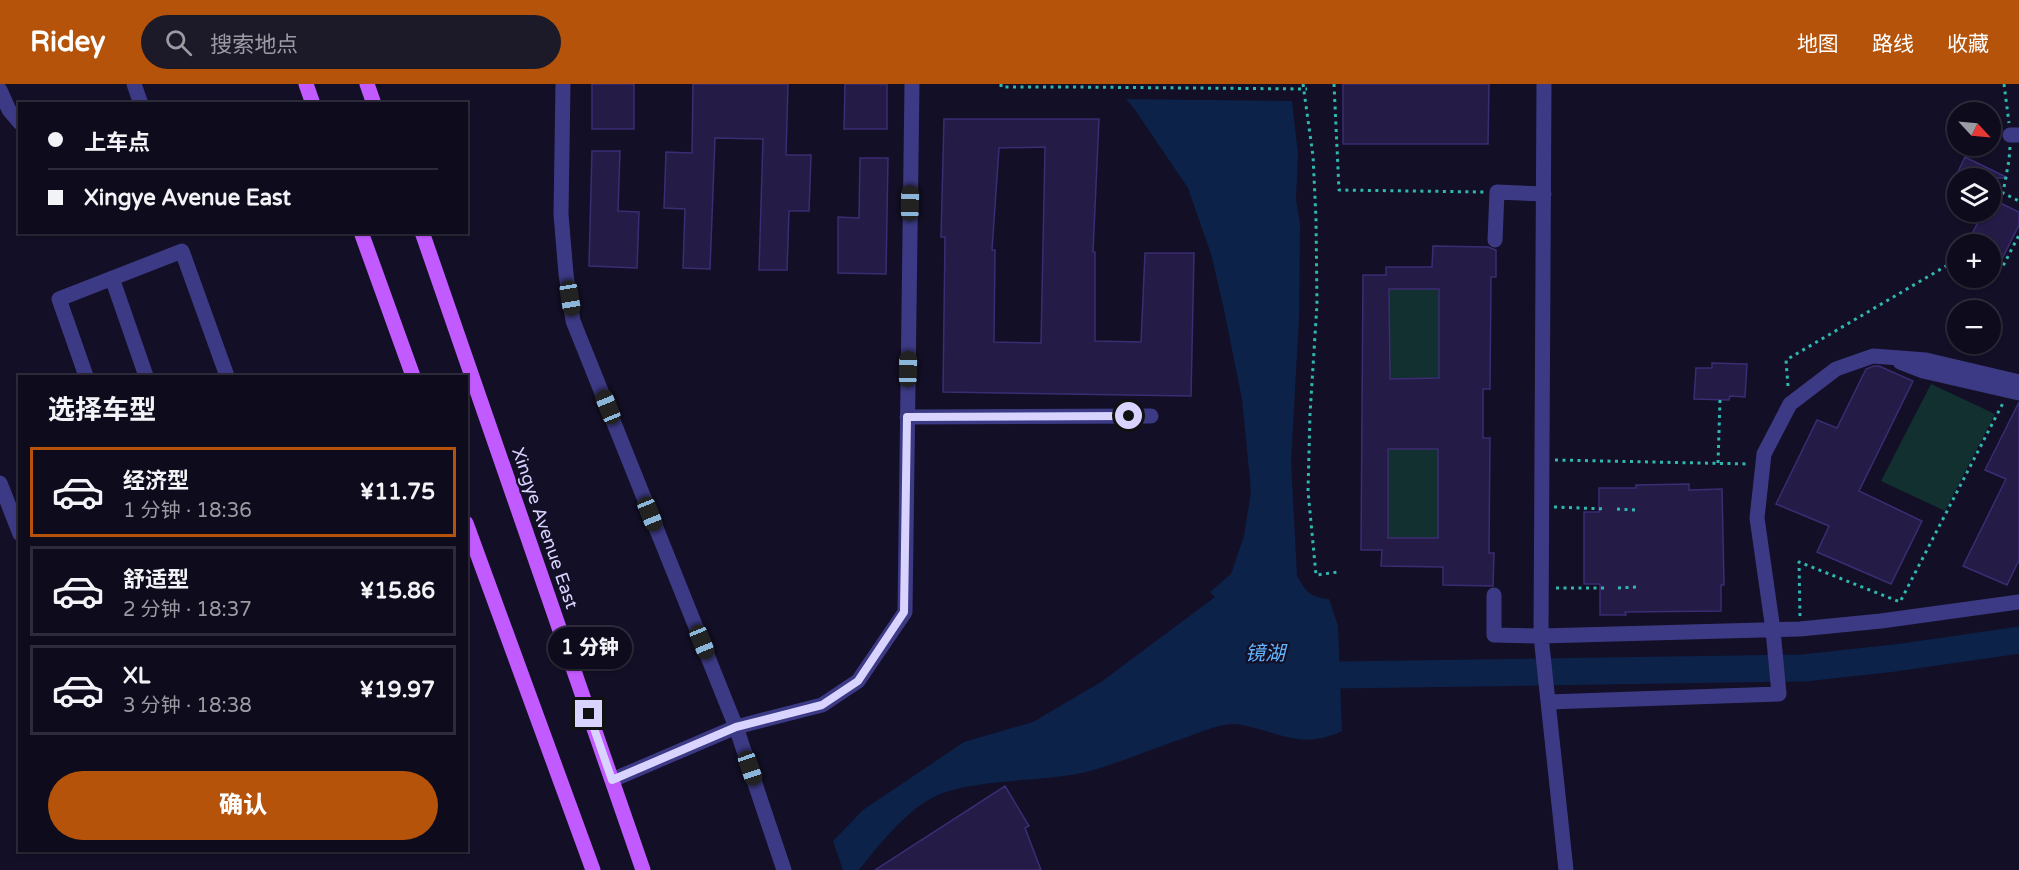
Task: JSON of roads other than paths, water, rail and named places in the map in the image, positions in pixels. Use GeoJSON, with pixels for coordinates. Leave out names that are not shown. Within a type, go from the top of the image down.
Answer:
{"type":"FeatureCollection","features":[{"type":"Feature","properties":{"kind":"main road"},"geometry":{"type":"LineString","coordinates":[[306,84],[312,102]]}},
{"type":"Feature","properties":{"kind":"main road"},"geometry":{"type":"LineString","coordinates":[[367,84],[373,102]]}},
{"type":"Feature","properties":{"kind":"main road","name":"Xingye Avenue East"},"geometry":{"type":"LineString","coordinates":[[423,234],[643,870]]}},
{"type":"Feature","properties":{"kind":"main road"},"geometry":{"type":"LineString","coordinates":[[363,236],[413,375]]}},
{"type":"Feature","properties":{"kind":"main road"},"geometry":{"type":"LineString","coordinates":[[468,534],[472,555],[593,870]]}},
{"type":"Feature","properties":{"kind":"street"},"geometry":{"type":"LineString","coordinates":[[134,84],[140,102]]}},
{"type":"Feature","properties":{"kind":"street"},"geometry":{"type":"LineString","coordinates":[[563,84],[561,214],[573,321],[736,727],[784,870]]}},
{"type":"Feature","properties":{"kind":"street"},"geometry":{"type":"LineString","coordinates":[[612,780],[736,727],[822,705],[858,681],[904,612],[912,84]]}},
{"type":"Feature","properties":{"kind":"street"},"geometry":{"type":"LineString","coordinates":[[1544,84],[1541,644],[1566,870]]}},
{"type":"Feature","properties":{"kind":"street"},"geometry":{"type":"LineString","coordinates":[[0,90],[9,110],[18,121]]}},
{"type":"Feature","properties":{"kind":"street"},"geometry":{"type":"LineString","coordinates":[[1495,240],[1497,192],[1544,194]]}},
{"type":"Feature","properties":{"kind":"street"},"geometry":{"type":"LineString","coordinates":[[86,375],[59,299],[183,251],[227,375]]}},
{"type":"Feature","properties":{"kind":"street"},"geometry":{"type":"LineString","coordinates":[[112,278],[146,375]]}},
{"type":"Feature","properties":{"kind":"street"},"geometry":{"type":"LineString","coordinates":[[1548,702],[1779,694],[1773,630],[1757,518],[1764,454],[1790,404],[1836,369],[1873,356],[1926,360],[2016,389]]}},
{"type":"Feature","properties":{"kind":"street"},"geometry":{"type":"LineString","coordinates":[[907,417],[1151,416]]}},
{"type":"Feature","properties":{"kind":"street"},"geometry":{"type":"LineString","coordinates":[[0,483],[18,529]]}},
{"type":"Feature","properties":{"kind":"street"},"geometry":{"type":"LineString","coordinates":[[1494,595],[1494,635],[1541,644],[1881,621],[2019,602]]}},
{"type":"Feature","properties":{"kind":"water","name":"镜湖"},"geometry":{"type":"Polygon","coordinates":[[[1112,84],[1290,84],[1298,154],[1296,199],[1300,224],[1299,318],[1291,461],[1297,576],[1310,593],[1329,599],[1338,626],[1342,731],[1309,740],[1232,724],[1208,730],[1090,771],[961,788],[925,802],[906,816],[859,870],[843,870],[833,841],[863,810],[964,742],[1033,722],[1101,682],[1215,597],[1210,592],[1231,574],[1244,536],[1251,491],[1242,399],[1211,254],[1188,188],[1133,107],[1112,84]]]}},
{"type":"Feature","properties":{"kind":"waterway"},"geometry":{"type":"LineString","coordinates":[[1340,675],[1803,668],[1895,658],[2019,640]]}}]}
